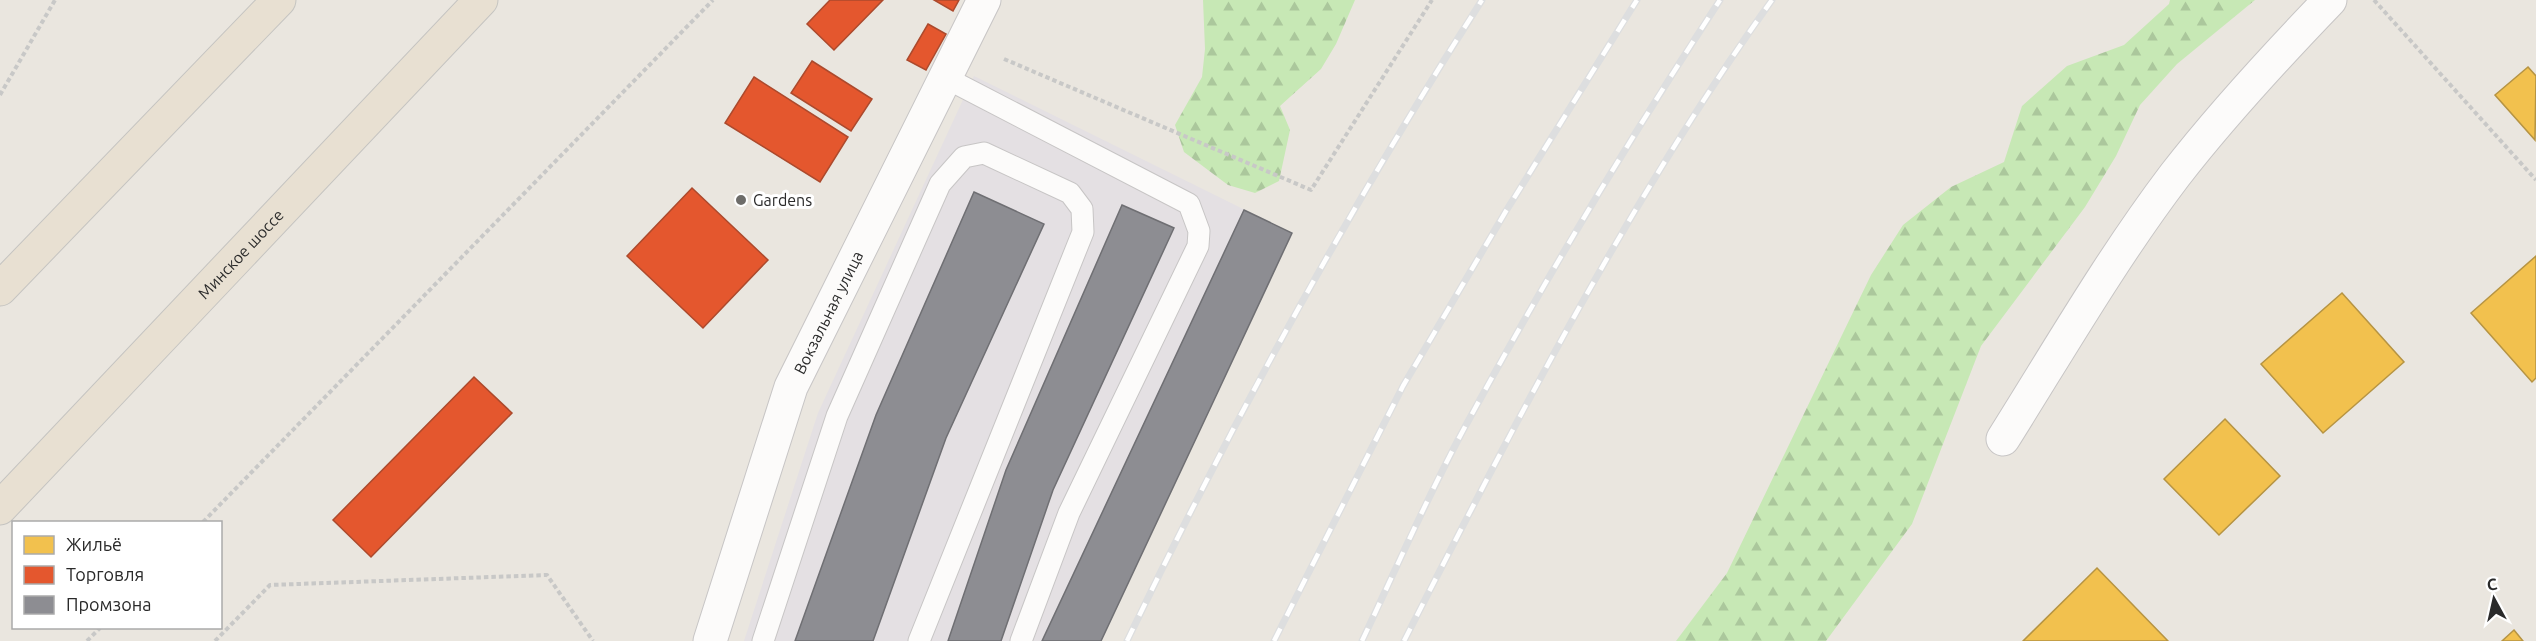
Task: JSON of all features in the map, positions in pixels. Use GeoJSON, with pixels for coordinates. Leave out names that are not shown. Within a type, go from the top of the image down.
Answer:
{"type":"FeatureCollection","features":[{"type":"Feature","properties":{"kind":"highway"},"geometry":{"type":"LineString","coordinates":[[0,289],[279,0]]}},
{"type":"Feature","properties":{"kind":"highway","name":"Минское шоссе"},"geometry":{"type":"LineString","coordinates":[[0,507],[481,0]]}},
{"type":"Feature","properties":{"kind":"street","name":"Вокзальная улица"},"geometry":{"type":"LineString","coordinates":[[710,641],[791,387],[984,0]]}},
{"type":"Feature","properties":{"kind":"street"},"geometry":{"type":"LineString","coordinates":[[2003,439],[2129,239],[2176,175],[2255,79],[2330,0]]}},
{"type":"Feature","properties":{"kind":"lane"},"geometry":{"type":"LineString","coordinates":[[944,77],[1189,204],[1199,231],[1198,246],[1069,513],[1021,641]]}},
{"type":"Feature","properties":{"kind":"lane"},"geometry":{"type":"LineString","coordinates":[[763,641],[837,416],[940,184],[964,157],[984,153],[1070,193],[1082,209],[1083,232],[919,641]]}},
{"type":"Feature","properties":{"kind":"path"},"geometry":{"type":"LineString","coordinates":[[0,95],[55,0]]}},
{"type":"Feature","properties":{"kind":"path"},"geometry":{"type":"LineString","coordinates":[[204,521],[713,0]]}},
{"type":"Feature","properties":{"kind":"path"},"geometry":{"type":"LineString","coordinates":[[962,41],[1311,190],[1432,0]]}},
{"type":"Feature","properties":{"kind":"path"},"geometry":{"type":"LineString","coordinates":[[2374,0],[2536,180]]}},
{"type":"Feature","properties":{"kind":"path"},"geometry":{"type":"LineString","coordinates":[[216,641],[270,585],[547,575],[593,641]]}},
{"type":"Feature","properties":{"kind":"path"},"geometry":{"type":"LineString","coordinates":[[87,641],[98,629]]}},
{"type":"Feature","properties":{"kind":"shaded area"},"geometry":{"type":"Polygon","coordinates":[[[974,76],[1292,233],[1101,641],[744,641],[818,413],[974,76]]]}},
{"type":"Feature","properties":{"kind":"green space"},"geometry":{"type":"Polygon","coordinates":[[[1203,0],[1355,0],[1336,44],[1321,69],[1280,106],[1290,130],[1279,181],[1255,193],[1228,185],[1184,152],[1175,125],[1202,77],[1205,49],[1203,0]]]}},
{"type":"Feature","properties":{"kind":"green space"},"geometry":{"type":"Polygon","coordinates":[[[2170,0],[2255,0],[2177,64],[2140,105],[2116,156],[2085,207],[1981,346],[1912,524],[1826,641],[1676,641],[1727,573],[1871,275],[1903,225],[1951,187],[2004,162],[2022,106],[2067,66],[2124,45],[2169,4],[2170,0]]]}},
{"type":"Feature","properties":{"kind":"building: Жильё"},"geometry":{"type":"Polygon","coordinates":[[[2528,67],[2536,76],[2535,140],[2495,95],[2528,67]]]}},
{"type":"Feature","properties":{"kind":"building: Жильё"},"geometry":{"type":"Polygon","coordinates":[[[2536,256],[2536,378],[2532,382],[2471,313],[2536,256]]]}},
{"type":"Feature","properties":{"kind":"building: Жильё"},"geometry":{"type":"Polygon","coordinates":[[[2342,293],[2404,362],[2323,433],[2261,364],[2342,293]]]}},
{"type":"Feature","properties":{"kind":"building: Жильё"},"geometry":{"type":"Polygon","coordinates":[[[2225,419],[2280,476],[2219,535],[2164,479],[2225,419]]]}},
{"type":"Feature","properties":{"kind":"building: Жильё"},"geometry":{"type":"Polygon","coordinates":[[[2097,568],[2168,641],[2023,641],[2097,568]]]}},
{"type":"Feature","properties":{"kind":"building: Жильё"},"geometry":{"type":"Polygon","coordinates":[[[2514,630],[2523,641],[2502,641],[2514,630]]]}},
{"type":"Feature","properties":{"kind":"building: Торговля"},"geometry":{"type":"Polygon","coordinates":[[[830,0],[883,0],[834,50],[807,24],[830,0]]]}},
{"type":"Feature","properties":{"kind":"building: Торговля"},"geometry":{"type":"Polygon","coordinates":[[[934,0],[959,0],[953,11],[934,0]]]}},
{"type":"Feature","properties":{"kind":"building: Торговля"},"geometry":{"type":"Polygon","coordinates":[[[928,24],[946,34],[926,70],[907,60],[928,24]]]}},
{"type":"Feature","properties":{"kind":"building: Торговля"},"geometry":{"type":"Polygon","coordinates":[[[812,61],[872,99],[851,131],[791,93],[812,61]]]}},
{"type":"Feature","properties":{"kind":"building: Торговля"},"geometry":{"type":"Polygon","coordinates":[[[754,77],[848,137],[820,182],[725,123],[754,77]]]}},
{"type":"Feature","properties":{"kind":"building: Торговля"},"geometry":{"type":"Polygon","coordinates":[[[692,188],[768,260],[703,328],[627,256],[692,188]]]}},
{"type":"Feature","properties":{"kind":"building: Торговля"},"geometry":{"type":"Polygon","coordinates":[[[474,377],[512,413],[371,557],[333,520],[474,377]]]}},
{"type":"Feature","properties":{"kind":"building: Промзона"},"geometry":{"type":"Polygon","coordinates":[[[974,192],[1044,224],[946,438],[873,641],[795,641],[876,415],[974,192]]]}},
{"type":"Feature","properties":{"kind":"building: Промзона"},"geometry":{"type":"Polygon","coordinates":[[[1122,205],[1174,228],[1053,490],[1001,641],[948,641],[1006,470],[1122,205]]]}},
{"type":"Feature","properties":{"kind":"building: Промзона"},"geometry":{"type":"Polygon","coordinates":[[[1244,210],[1292,233],[1215,398],[1101,641],[1042,641],[1244,210]]]}},
{"type":"Feature","properties":{"kind":"railway"},"geometry":{"type":"LineString","coordinates":[[1127,641],[1167,558],[1295,315],[1386,156],[1482,0]]}},
{"type":"Feature","properties":{"kind":"railway"},"geometry":{"type":"LineString","coordinates":[[1274,641],[1403,386],[1506,211],[1637,0]]}},
{"type":"Feature","properties":{"kind":"railway"},"geometry":{"type":"LineString","coordinates":[[1362,641],[1438,478],[1526,316],[1653,104],[1720,0]]}},
{"type":"Feature","properties":{"kind":"railway"},"geometry":{"type":"LineString","coordinates":[[1404,641],[1488,476],[1576,313],[1670,154],[1719,76],[1772,0]]}},
{"type":"Feature","properties":{"kind":"place","name":"Gardens"},"geometry":{"type":"Point","coordinates":[741,200]}}]}
